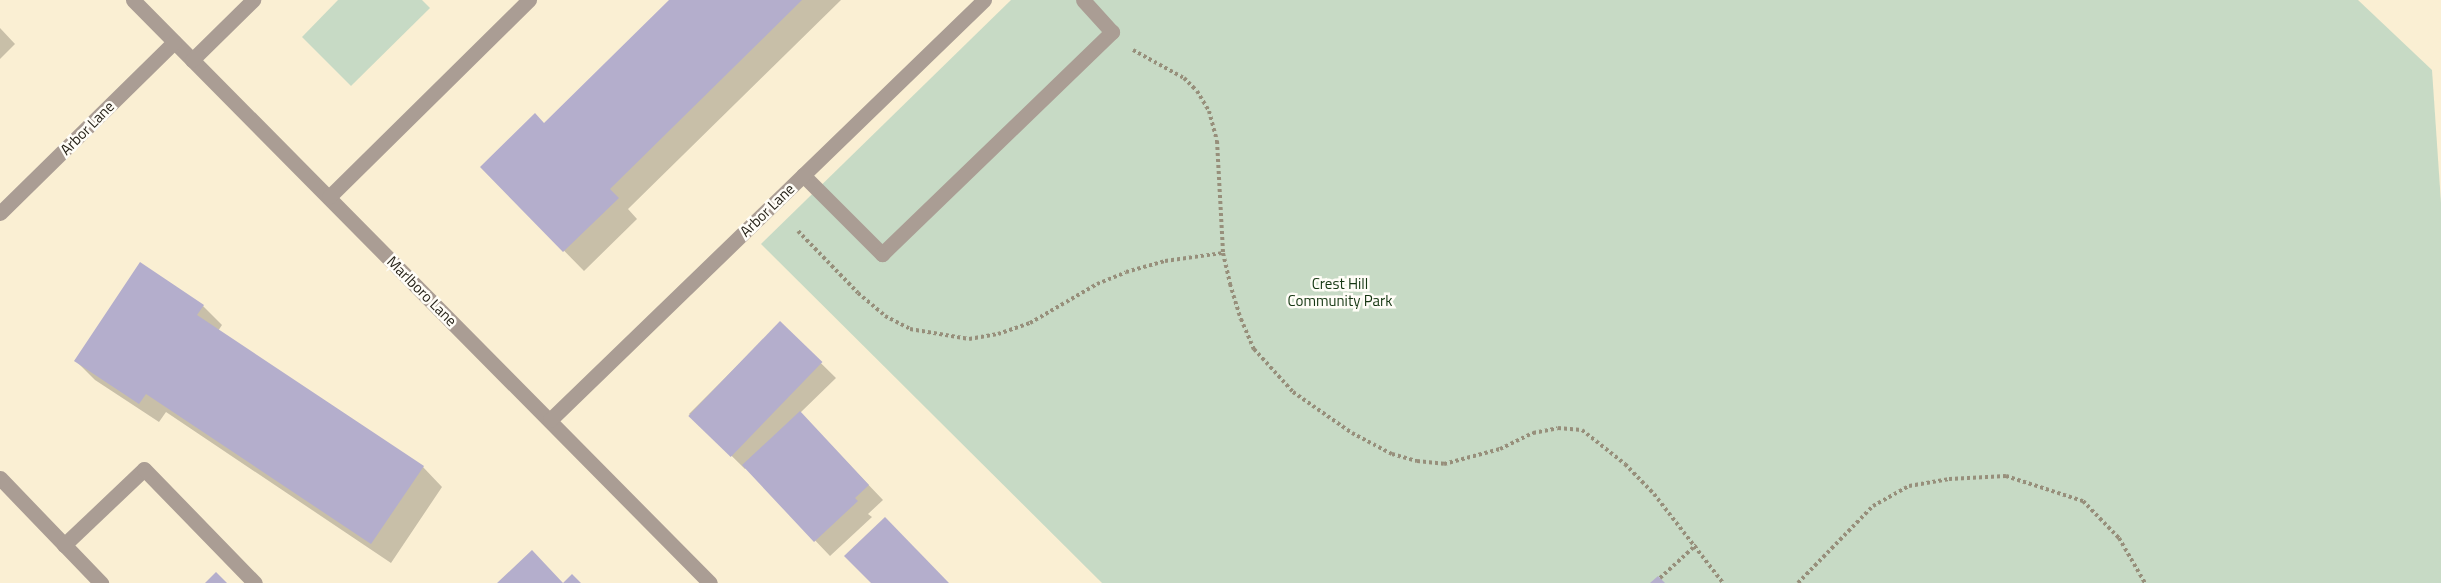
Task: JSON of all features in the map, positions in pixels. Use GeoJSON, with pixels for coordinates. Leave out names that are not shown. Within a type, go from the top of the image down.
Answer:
{"type":"FeatureCollection","features":[{"type":"Feature","properties":{"kind":"street","name":"Marlboro Lane"},"geometry":{"type":"LineString","coordinates":[[133,0],[711,583]]}},
{"type":"Feature","properties":{"kind":"street"},"geometry":{"type":"LineString","coordinates":[[192,60],[253,0]]}},
{"type":"Feature","properties":{"kind":"street"},"geometry":{"type":"LineString","coordinates":[[328,197],[529,0]]}},
{"type":"Feature","properties":{"kind":"street","name":"Arbor Lane"},"geometry":{"type":"LineString","coordinates":[[550,420],[984,0]]}},
{"type":"Feature","properties":{"kind":"street"},"geometry":{"type":"LineString","coordinates":[[802,175],[882,254],[1112,32],[1083,0]]}},
{"type":"Feature","properties":{"kind":"street","name":"Arbor Lane"},"geometry":{"type":"LineString","coordinates":[[0,213],[174,42]]}},
{"type":"Feature","properties":{"kind":"street"},"geometry":{"type":"LineString","coordinates":[[64,544],[144,469],[255,583]]}},
{"type":"Feature","properties":{"kind":"street"},"geometry":{"type":"LineString","coordinates":[[0,478],[100,583]]}},
{"type":"Feature","properties":{"kind":"path"},"geometry":{"type":"LineString","coordinates":[[1112,32],[1137,54],[1184,78],[1197,91],[1209,111],[1217,141],[1223,253],[1241,319],[1254,349],[1293,392],[1352,433],[1392,454],[1444,464],[1491,452],[1533,433],[1558,428],[1582,430],[1625,464],[1654,494],[1724,583]]}},
{"type":"Feature","properties":{"kind":"path"},"geometry":{"type":"LineString","coordinates":[[798,231],[858,293],[885,316],[910,329],[969,339],[998,334],[1030,322],[1097,284],[1126,272],[1165,261],[1223,253]]}},
{"type":"Feature","properties":{"kind":"path"},"geometry":{"type":"LineString","coordinates":[[1798,583],[1873,506],[1909,486],[1949,479],[2007,476],[2082,501],[2119,538],[2145,583]]}},
{"type":"Feature","properties":{"kind":"path"},"geometry":{"type":"LineString","coordinates":[[1660,578],[1696,545]]}},
{"type":"Feature","properties":{"kind":"green space"},"geometry":{"type":"Polygon","coordinates":[[[338,0],[422,0],[430,8],[351,86],[302,37],[338,0]]]}},
{"type":"Feature","properties":{"kind":"green space","name":"Crest Hill Community Park"},"geometry":{"type":"Polygon","coordinates":[[[1011,0],[2358,0],[2432,70],[2441,203],[2441,583],[1102,583],[761,244],[1011,0]]]}},
{"type":"Feature","properties":{"kind":"building"},"geometry":{"type":"Polygon","coordinates":[[[669,0],[802,0],[610,189],[619,198],[563,252],[480,167],[535,113],[544,123],[669,0]]]}},
{"type":"Feature","properties":{"kind":"building"},"geometry":{"type":"Polygon","coordinates":[[[140,262],[204,305],[197,315],[424,466],[371,544],[146,394],[139,404],[74,361],[140,262]]]}},
{"type":"Feature","properties":{"kind":"building"},"geometry":{"type":"Polygon","coordinates":[[[780,321],[822,362],[731,457],[688,416],[780,321]]]}},
{"type":"Feature","properties":{"kind":"building"},"geometry":{"type":"Polygon","coordinates":[[[800,411],[869,485],[855,498],[858,501],[814,542],[742,465],[800,411]]]}},
{"type":"Feature","properties":{"kind":"building"},"geometry":{"type":"Polygon","coordinates":[[[885,517],[949,583],[871,583],[844,556],[885,517]]]}},
{"type":"Feature","properties":{"kind":"building"},"geometry":{"type":"Polygon","coordinates":[[[532,550],[563,583],[497,583],[532,550]]]}},
{"type":"Feature","properties":{"kind":"building"},"geometry":{"type":"Polygon","coordinates":[[[216,572],[227,583],[205,583],[216,572]]]}},
{"type":"Feature","properties":{"kind":"building"},"geometry":{"type":"Polygon","coordinates":[[[572,574],[581,583],[563,583],[572,574]]]}},
{"type":"Feature","properties":{"kind":"building"},"geometry":{"type":"Polygon","coordinates":[[[1658,576],[1665,583],[1650,583],[1658,576]]]}}]}
